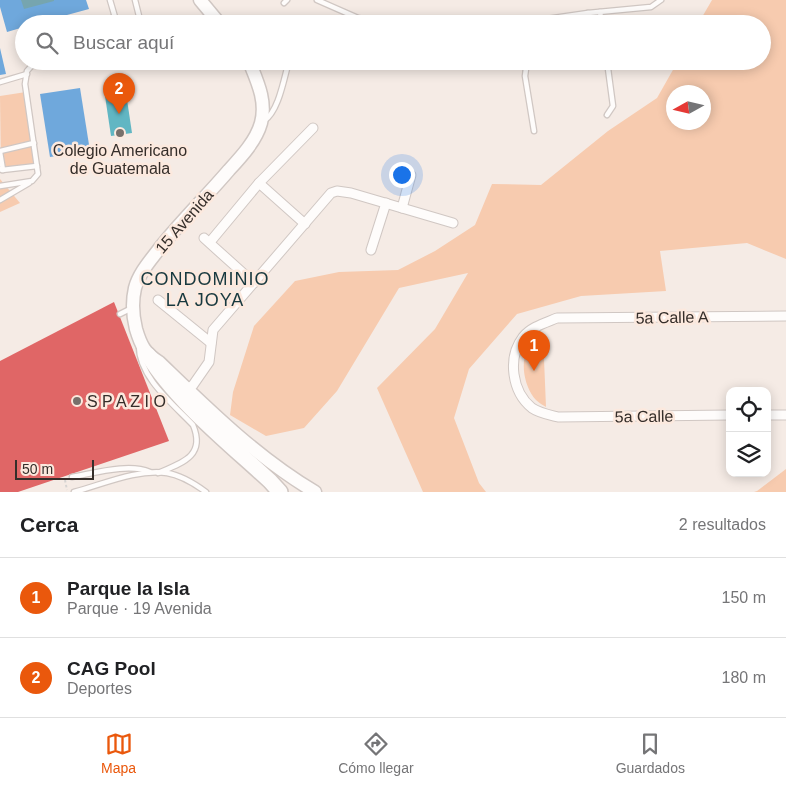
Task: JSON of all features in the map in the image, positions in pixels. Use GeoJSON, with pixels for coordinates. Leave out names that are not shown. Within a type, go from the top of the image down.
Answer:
{"type":"FeatureCollection","features":[{"type":"Feature","properties":{"kind":"main road"},"geometry":{"type":"LineString","coordinates":[[149,357],[156,370],[203,420],[280,492]]}},
{"type":"Feature","properties":{"kind":"street"},"geometry":{"type":"LineString","coordinates":[[200,0],[212,15]]}},
{"type":"Feature","properties":{"kind":"street","name":"15 Avenida"},"geometry":{"type":"LineString","coordinates":[[252,70],[263,101],[261,124],[252,142],[241,157],[188,214],[144,268],[135,288],[133,307],[135,324],[138,337],[149,357],[159,362],[235,434],[301,484],[315,492]]}},
{"type":"Feature","properties":{"kind":"street"},"geometry":{"type":"LineString","coordinates":[[254,283],[207,240],[314,128]]}},
{"type":"Feature","properties":{"kind":"street"},"geometry":{"type":"LineString","coordinates":[[402,208],[411,175]]}},
{"type":"Feature","properties":{"kind":"street"},"geometry":{"type":"LineString","coordinates":[[259,184],[305,224]]}},
{"type":"Feature","properties":{"kind":"street"},"geometry":{"type":"LineString","coordinates":[[187,390],[193,385],[209,362],[213,330],[331,193],[337,191],[351,193],[453,223]]}},
{"type":"Feature","properties":{"kind":"street"},"geometry":{"type":"LineString","coordinates":[[372,250],[386,203]]}},
{"type":"Feature","properties":{"kind":"street"},"geometry":{"type":"LineString","coordinates":[[158,300],[211,343]]}},
{"type":"Feature","properties":{"kind":"street","name":"5a Calle A"},"geometry":{"type":"LineString","coordinates":[[557,318],[786,316]]}},
{"type":"Feature","properties":{"kind":"street","name":"5a Calle"},"geometry":{"type":"LineString","coordinates":[[557,318],[539,325],[524,337],[515,352],[514,364],[518,391],[534,409],[558,417],[726,415]]}},
{"type":"Feature","properties":{"kind":"street"},"geometry":{"type":"LineString","coordinates":[[771,415],[786,415]]}},
{"type":"Feature","properties":{"kind":"lane"},"geometry":{"type":"LineString","coordinates":[[110,0],[115,15]]}},
{"type":"Feature","properties":{"kind":"lane"},"geometry":{"type":"LineString","coordinates":[[135,0],[139,15]]}},
{"type":"Feature","properties":{"kind":"lane"},"geometry":{"type":"LineString","coordinates":[[317,0],[351,15]]}},
{"type":"Feature","properties":{"kind":"lane"},"geometry":{"type":"LineString","coordinates":[[574,15],[651,7],[661,0]]}},
{"type":"Feature","properties":{"kind":"lane"},"geometry":{"type":"LineString","coordinates":[[0,200],[32,181],[38,174],[25,84],[30,70]]}},
{"type":"Feature","properties":{"kind":"lane"},"geometry":{"type":"LineString","coordinates":[[261,124],[270,118],[286,70]]}},
{"type":"Feature","properties":{"kind":"lane"},"geometry":{"type":"LineString","coordinates":[[526,70],[525,76],[534,131]]}},
{"type":"Feature","properties":{"kind":"lane"},"geometry":{"type":"LineString","coordinates":[[607,114],[613,106],[608,70]]}},
{"type":"Feature","properties":{"kind":"lane"},"geometry":{"type":"LineString","coordinates":[[0,82],[27,74]]}},
{"type":"Feature","properties":{"kind":"lane"},"geometry":{"type":"LineString","coordinates":[[34,143],[0,151],[2,169],[37,166]]}},
{"type":"Feature","properties":{"kind":"lane"},"geometry":{"type":"LineString","coordinates":[[0,186],[32,181]]}},
{"type":"Feature","properties":{"kind":"lane"},"geometry":{"type":"LineString","coordinates":[[120,314],[133,307]]}},
{"type":"Feature","properties":{"kind":"lane"},"geometry":{"type":"LineString","coordinates":[[138,337],[139,357],[144,368],[153,382],[193,425],[196,432],[196,447],[188,460],[158,473]]}},
{"type":"Feature","properties":{"kind":"lane"},"geometry":{"type":"LineString","coordinates":[[72,477],[128,468],[151,473]]}},
{"type":"Feature","properties":{"kind":"lane"},"geometry":{"type":"LineString","coordinates":[[74,492],[133,475],[168,473],[206,492]]}},
{"type":"Feature","properties":{"kind":"path"},"geometry":{"type":"LineString","coordinates":[[64,476],[68,492]]}},
{"type":"Feature","properties":{"kind":"shaded area"},"geometry":{"type":"Polygon","coordinates":[[[712,0],[786,0],[786,259],[747,243],[660,251],[666,291],[581,296],[517,314],[469,369],[454,418],[479,483],[486,492],[423,492],[377,388],[435,329],[468,273],[399,288],[337,391],[304,428],[266,436],[230,415],[233,392],[254,326],[295,281],[339,272],[398,270],[435,251],[475,225],[492,184],[541,185],[608,131],[657,98],[673,70],[771,70],[771,15],[703,15],[712,0]]]}},
{"type":"Feature","properties":{"kind":"shaded area"},"geometry":{"type":"Polygon","coordinates":[[[26,92],[38,164],[1,170],[0,96],[26,92]]]}},
{"type":"Feature","properties":{"kind":"shaded area"},"geometry":{"type":"Polygon","coordinates":[[[0,179],[20,203],[0,212],[0,179]]]}},
{"type":"Feature","properties":{"kind":"shaded area"},"geometry":{"type":"Polygon","coordinates":[[[543,335],[546,407],[537,401],[532,394],[525,379],[524,371],[525,354],[528,347],[533,341],[543,335]]]}},
{"type":"Feature","properties":{"kind":"shaded area"},"geometry":{"type":"Polygon","coordinates":[[[786,469],[786,492],[754,492],[757,491],[786,469]]]}},
{"type":"Feature","properties":{"kind":"water"},"geometry":{"type":"Polygon","coordinates":[[[126,93],[132,133],[111,136],[105,96],[126,93]]]}},
{"type":"Feature","properties":{"kind":"building: Comercios","name":"S P A Z I O"},"geometry":{"type":"Polygon","coordinates":[[[114,302],[169,441],[18,492],[0,492],[0,361],[114,302]]]}},
{"type":"Feature","properties":{"kind":"building: Escuelas"},"geometry":{"type":"Polygon","coordinates":[[[0,0],[86,0],[89,9],[67,15],[15,15],[15,30],[7,32],[0,0]]]}},
{"type":"Feature","properties":{"kind":"building: Escuelas"},"geometry":{"type":"Polygon","coordinates":[[[0,48],[6,74],[0,75],[0,48]]]}},
{"type":"Feature","properties":{"kind":"building: Escuelas"},"geometry":{"type":"Polygon","coordinates":[[[80,88],[90,151],[50,157],[40,94],[80,88]]]}},
{"type":"Feature","properties":{"kind":"building: Público"},"geometry":{"type":"Polygon","coordinates":[[[21,0],[54,0],[54,1],[24,9],[21,0]]]}},
{"type":"Feature","properties":{"kind":"place","name":"CAG Pool"},"geometry":{"type":"Point","coordinates":[119,114]}},
{"type":"Feature","properties":{"kind":"place","name":"Colegio Americano de Guatemala"},"geometry":{"type":"Point","coordinates":[120,133]}},
{"type":"Feature","properties":{"kind":"place","name":"Parque la Isla"},"geometry":{"type":"Point","coordinates":[534,371]}},
{"type":"Feature","properties":{"kind":"place","name":"S P A Z I O"},"geometry":{"type":"Point","coordinates":[77,401]}},
{"type":"Feature","properties":{"kind":"district","name":"CONDOMINIO LA JOYA"},"geometry":{"type":"Point","coordinates":[205,289]}}]}
